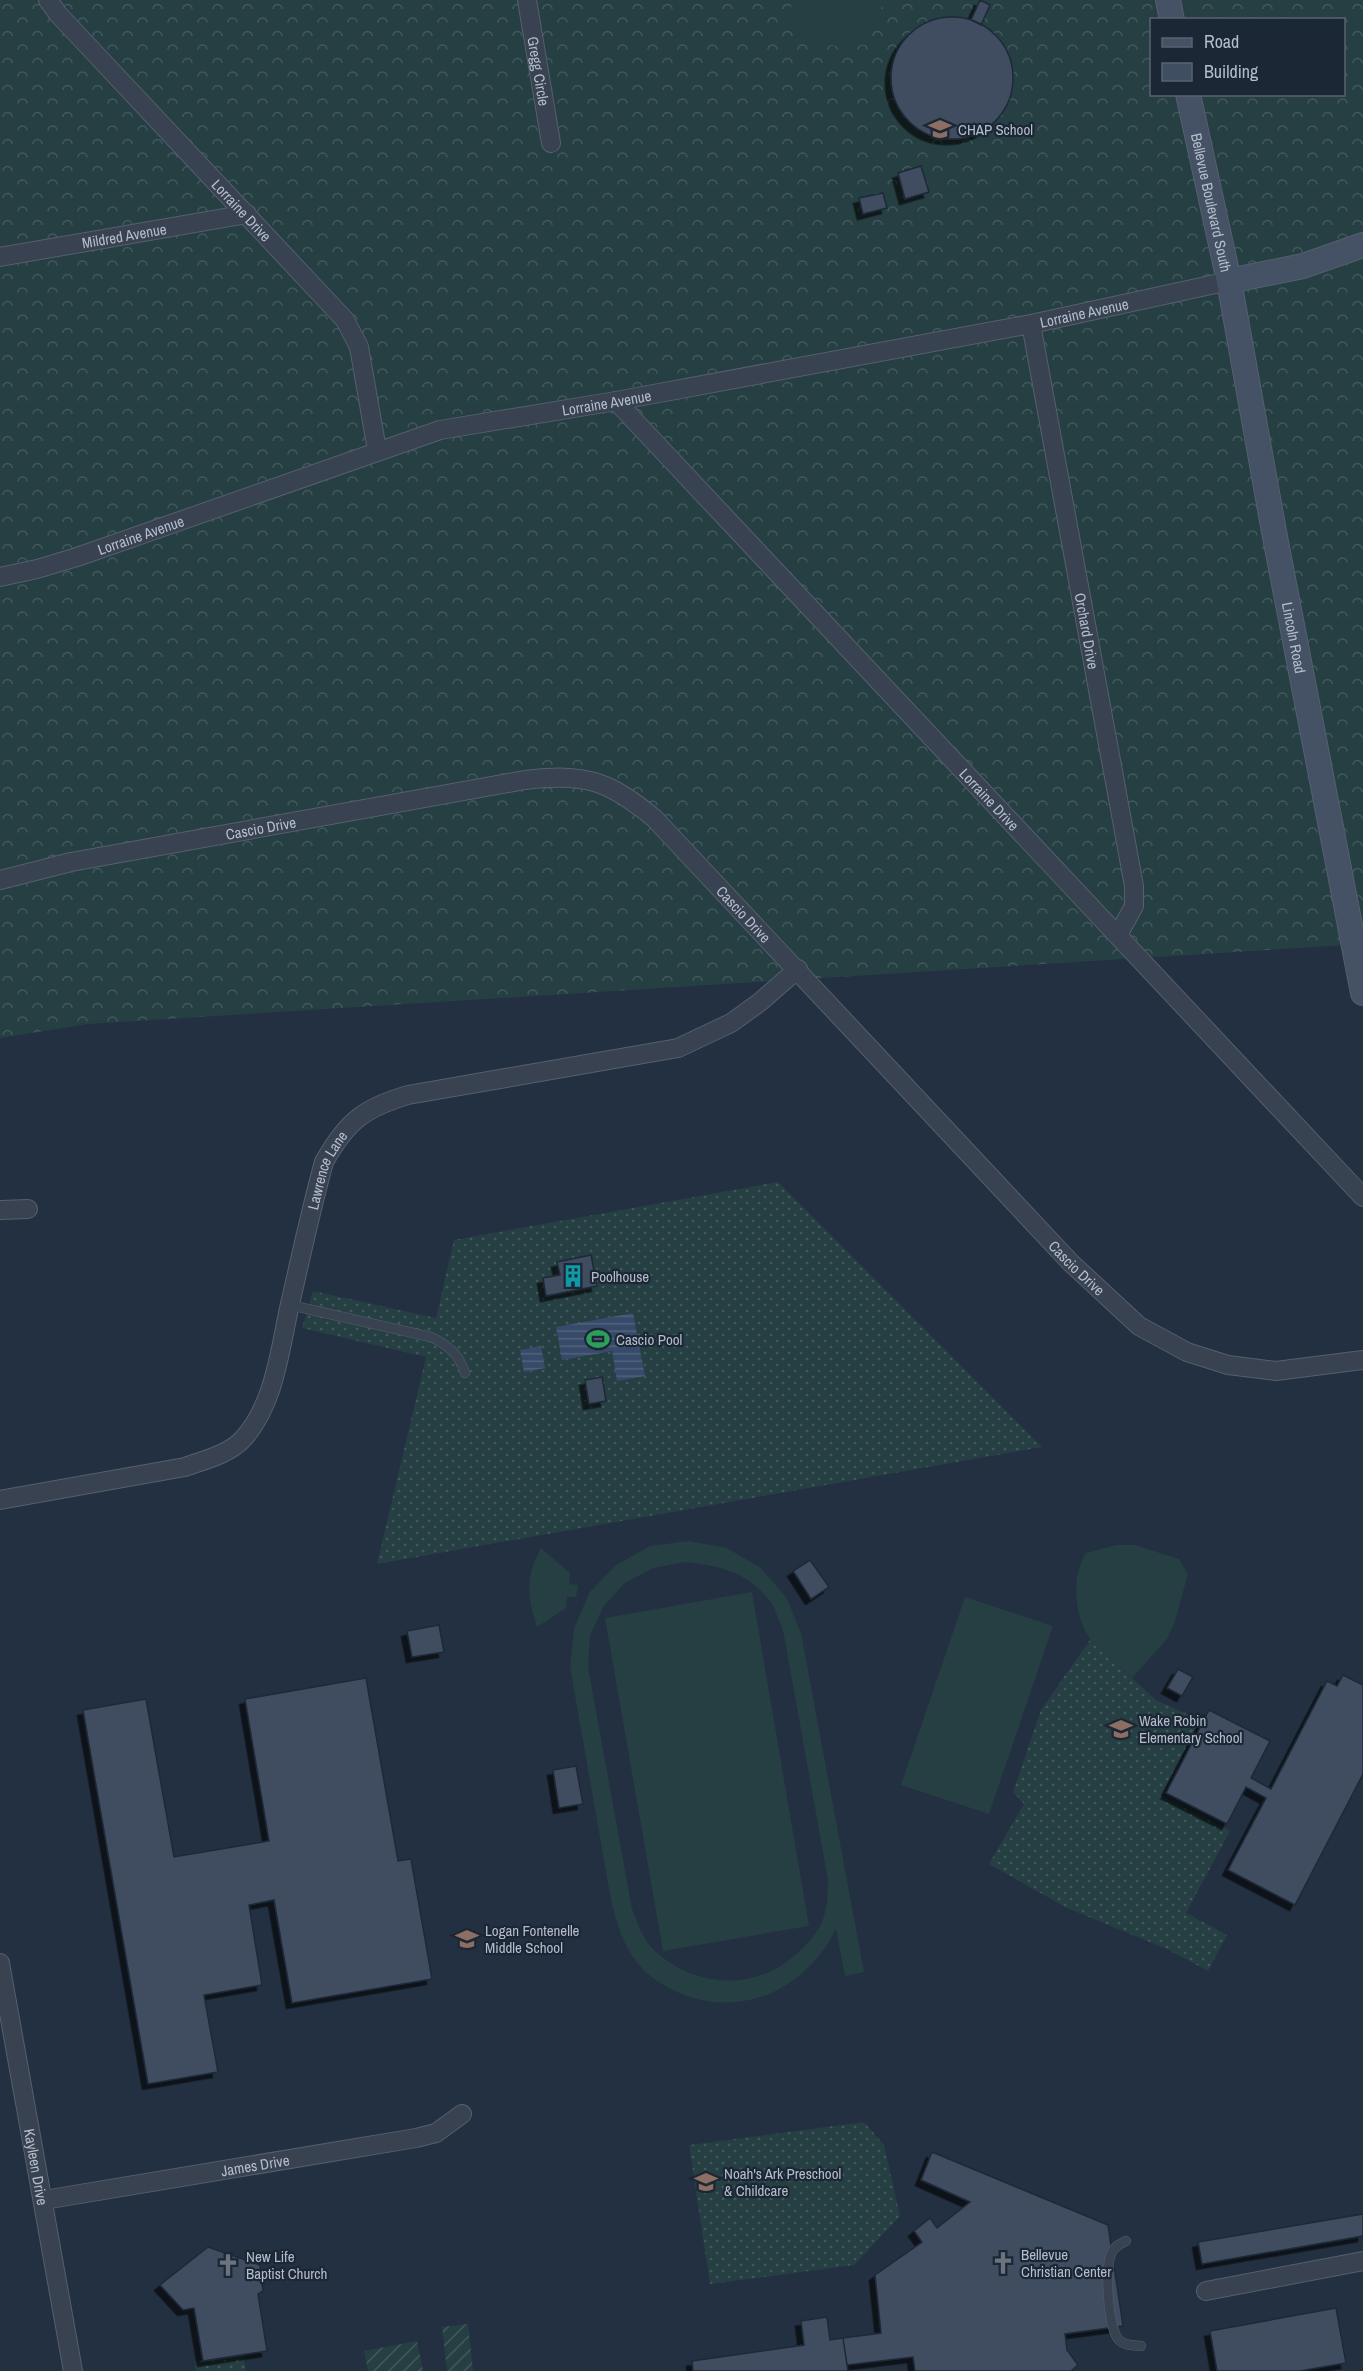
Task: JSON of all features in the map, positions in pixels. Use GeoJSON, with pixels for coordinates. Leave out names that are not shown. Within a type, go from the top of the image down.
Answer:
{"type":"FeatureCollection","features":[{"type":"Feature","properties":{"kind":"main road"},"geometry":{"type":"LineString","coordinates":[[1168,0],[1172,18]]}},
{"type":"Feature","properties":{"kind":"main road","name":"Bellevue Boulevard South"},"geometry":{"type":"LineString","coordinates":[[1188,96],[1229,281],[1303,266],[1363,244]]}},
{"type":"Feature","properties":{"kind":"main road","name":"Lincoln Road"},"geometry":{"type":"LineString","coordinates":[[1229,281],[1272,526],[1363,993]]}},
{"type":"Feature","properties":{"kind":"street","name":"Lorraine Drive"},"geometry":{"type":"LineString","coordinates":[[48,0],[58,14],[147,110],[248,214],[345,320],[359,347],[377,450]]}},
{"type":"Feature","properties":{"kind":"street","name":"Gregg Circle"},"geometry":{"type":"LineString","coordinates":[[527,0],[551,143]]}},
{"type":"Feature","properties":{"kind":"street","name":"Mildred Avenue"},"geometry":{"type":"LineString","coordinates":[[0,257],[248,214]]}},
{"type":"Feature","properties":{"kind":"street","name":"Lorraine Avenue"},"geometry":{"type":"LineString","coordinates":[[0,578],[88,554],[282,487],[377,450],[440,430],[616,401],[1030,324],[1229,281]]}},
{"type":"Feature","properties":{"kind":"street","name":"Orchard Drive"},"geometry":{"type":"LineString","coordinates":[[1030,324],[1134,886],[1134,906],[1118,934]]}},
{"type":"Feature","properties":{"kind":"street","name":"Lorraine Drive"},"geometry":{"type":"LineString","coordinates":[[616,401],[1363,1197]]}},
{"type":"Feature","properties":{"kind":"street","name":"Cascio Drive"},"geometry":{"type":"LineString","coordinates":[[0,880],[71,862],[525,780],[559,776],[589,779],[614,788],[654,818],[798,969],[1071,1263],[1139,1326],[1186,1352],[1228,1365],[1276,1371],[1363,1360]]}},
{"type":"Feature","properties":{"kind":"street","name":"Lawrence Lane"},"geometry":{"type":"LineString","coordinates":[[0,1500],[185,1467],[229,1450],[242,1439],[253,1425],[266,1400],[276,1367],[324,1161],[342,1133],[370,1108],[408,1095],[678,1048],[731,1023],[760,1002],[798,969]]}},
{"type":"Feature","properties":{"kind":"street"},"geometry":{"type":"LineString","coordinates":[[0,1210],[28,1209]]}},
{"type":"Feature","properties":{"kind":"street","name":"Kayleen Drive"},"geometry":{"type":"LineString","coordinates":[[0,1963],[73,2371]]}},
{"type":"Feature","properties":{"kind":"street","name":"James Drive"},"geometry":{"type":"LineString","coordinates":[[44,2200],[416,2138],[436,2133],[462,2114]]}},
{"type":"Feature","properties":{"kind":"street"},"geometry":{"type":"LineString","coordinates":[[1206,2291],[1363,2261]]}},
{"type":"Feature","properties":{"kind":"lane"},"geometry":{"type":"LineString","coordinates":[[290,1305],[431,1337],[445,1344],[461,1359],[465,1373]]}},
{"type":"Feature","properties":{"kind":"lane"},"geometry":{"type":"LineString","coordinates":[[1126,2241],[1116,2246],[1110,2254],[1106,2279],[1114,2333],[1127,2345],[1141,2346]]}},
{"type":"Feature","properties":{"kind":"green space"},"geometry":{"type":"Polygon","coordinates":[[[0,0],[1363,0],[1363,944],[88,1024],[0,1038],[0,0]]]}},
{"type":"Feature","properties":{"kind":"green space"},"geometry":{"type":"Polygon","coordinates":[[[791,0],[884,0],[868,43],[849,48],[825,44],[799,28],[792,16],[791,0]]]}},
{"type":"Feature","properties":{"kind":"green space"},"geometry":{"type":"Polygon","coordinates":[[[778,1182],[1042,1447],[377,1564],[426,1357],[302,1328],[313,1291],[436,1318],[454,1240],[778,1182]]]}},
{"type":"Feature","properties":{"kind":"green space"},"geometry":{"type":"Polygon","coordinates":[[[689,1541],[727,1548],[761,1568],[786,1597],[801,1633],[864,1972],[845,1976],[836,1929],[824,1949],[809,1966],[793,1981],[774,1992],[754,1999],[732,2002],[710,2001],[681,1994],[656,1980],[634,1959],[625,1943],[611,1900],[570,1667],[574,1629],[589,1593],[616,1565],[650,1546],[689,1541]],[[685,1562],[653,1568],[625,1583],[603,1607],[590,1636],[588,1667],[632,1909],[641,1930],[653,1949],[669,1962],[686,1971],[704,1977],[742,1980],[778,1968],[809,1942],[823,1918],[827,1904],[828,1880],[783,1630],[777,1615],[761,1590],[742,1576],[697,1563],[685,1562]]]}},
{"type":"Feature","properties":{"kind":"green space"},"geometry":{"type":"Polygon","coordinates":[[[1116,1545],[1135,1545],[1179,1559],[1188,1574],[1174,1624],[1167,1639],[1132,1678],[1090,1639],[1081,1619],[1076,1596],[1078,1573],[1086,1553],[1116,1545]]]}},
{"type":"Feature","properties":{"kind":"green space"},"geometry":{"type":"Polygon","coordinates":[[[541,1548],[570,1573],[569,1584],[578,1585],[576,1597],[567,1597],[566,1608],[537,1627],[529,1587],[532,1568],[541,1548]]]}},
{"type":"Feature","properties":{"kind":"green space"},"geometry":{"type":"Polygon","coordinates":[[[752,1592],[809,1926],[663,1951],[605,1618],[752,1592]]]}},
{"type":"Feature","properties":{"kind":"green space"},"geometry":{"type":"Polygon","coordinates":[[[965,1597],[1053,1626],[989,1814],[901,1785],[965,1597]]]}},
{"type":"Feature","properties":{"kind":"green space"},"geometry":{"type":"Polygon","coordinates":[[[1090,1640],[1156,1700],[1200,1720],[1161,1796],[1230,1831],[1186,1913],[1227,1935],[1208,1971],[1167,1949],[1067,1908],[989,1864],[1024,1804],[1013,1792],[1041,1710],[1090,1640]]]}},
{"type":"Feature","properties":{"kind":"green space"},"geometry":{"type":"Polygon","coordinates":[[[864,2122],[884,2145],[900,2216],[854,2265],[710,2284],[689,2145],[864,2122]]]}},
{"type":"Feature","properties":{"kind":"green space"},"geometry":{"type":"Polygon","coordinates":[[[468,2324],[473,2371],[447,2371],[442,2327],[468,2324]]]}},
{"type":"Feature","properties":{"kind":"green space"},"geometry":{"type":"Polygon","coordinates":[[[417,2341],[423,2371],[368,2371],[364,2351],[417,2341]]]}},
{"type":"Feature","properties":{"kind":"green space"},"geometry":{"type":"Polygon","coordinates":[[[243,2355],[246,2371],[196,2371],[195,2361],[243,2355]]]}},
{"type":"Feature","properties":{"kind":"water","name":"Cascio Pool"},"geometry":{"type":"Polygon","coordinates":[[[633,1313],[645,1376],[617,1381],[612,1351],[562,1360],[556,1327],[633,1313]]]}},
{"type":"Feature","properties":{"kind":"water"},"geometry":{"type":"Polygon","coordinates":[[[541,1346],[545,1368],[524,1372],[520,1350],[541,1346]]]}},
{"type":"Feature","properties":{"kind":"building"},"geometry":{"type":"Polygon","coordinates":[[[980,0],[990,5],[981,25],[971,20],[980,0]]]}},
{"type":"Feature","properties":{"kind":"building","name":"CHAP School"},"geometry":{"type":"Polygon","coordinates":[[[952,17],[975,21],[995,35],[1009,55],[1013,78],[1009,101],[995,121],[975,135],[952,139],[929,135],[909,121],[895,101],[891,78],[895,55],[909,35],[929,21],[952,17]]]}},
{"type":"Feature","properties":{"kind":"building"},"geometry":{"type":"Polygon","coordinates":[[[921,166],[929,192],[905,199],[898,173],[921,166]]]}},
{"type":"Feature","properties":{"kind":"building"},"geometry":{"type":"Polygon","coordinates":[[[883,193],[887,208],[863,214],[859,198],[883,193]]]}},
{"type":"Feature","properties":{"kind":"building","name":"Poolhouse"},"geometry":{"type":"Polygon","coordinates":[[[591,1255],[597,1286],[546,1296],[543,1278],[560,1275],[557,1262],[591,1255]]]}},
{"type":"Feature","properties":{"kind":"building"},"geometry":{"type":"Polygon","coordinates":[[[602,1377],[606,1401],[589,1404],[585,1380],[602,1377]]]}},
{"type":"Feature","properties":{"kind":"building"},"geometry":{"type":"Polygon","coordinates":[[[810,1560],[829,1587],[811,1599],[793,1571],[810,1560]]]}},
{"type":"Feature","properties":{"kind":"building"},"geometry":{"type":"Polygon","coordinates":[[[439,1625],[444,1652],[412,1657],[407,1631],[439,1625]]]}},
{"type":"Feature","properties":{"kind":"building"},"geometry":{"type":"Polygon","coordinates":[[[1178,1669],[1193,1677],[1182,1696],[1167,1688],[1178,1669]]]}},
{"type":"Feature","properties":{"kind":"building"},"geometry":{"type":"Polygon","coordinates":[[[1343,1675],[1363,1685],[1363,1774],[1295,1905],[1228,1870],[1266,1798],[1246,1787],[1227,1824],[1166,1793],[1209,1710],[1270,1741],[1251,1778],[1271,1789],[1327,1681],[1337,1686],[1343,1675]]]}},
{"type":"Feature","properties":{"kind":"building"},"geometry":{"type":"Polygon","coordinates":[[[366,1678],[398,1861],[411,1859],[432,1979],[292,2003],[274,1900],[249,1905],[262,1985],[204,1995],[218,2072],[148,2084],[83,1710],[146,1699],[174,1857],[269,1841],[245,1699],[366,1678]]]}},
{"type":"Feature","properties":{"kind":"building"},"geometry":{"type":"Polygon","coordinates":[[[576,1766],[583,1804],[559,1808],[553,1770],[576,1766]]]}},
{"type":"Feature","properties":{"kind":"building","name":"Bellevue Christian Center"},"geometry":{"type":"Polygon","coordinates":[[[932,2152],[1108,2225],[1123,2326],[1065,2334],[1067,2350],[1078,2365],[1071,2371],[915,2371],[913,2357],[847,2365],[843,2338],[881,2333],[875,2275],[922,2242],[914,2231],[930,2218],[937,2228],[970,2202],[921,2180],[932,2152]]]}},
{"type":"Feature","properties":{"kind":"building"},"geometry":{"type":"Polygon","coordinates":[[[1363,2214],[1363,2236],[1202,2264],[1198,2242],[1363,2214]]]}},
{"type":"Feature","properties":{"kind":"building"},"geometry":{"type":"Polygon","coordinates":[[[208,2247],[260,2265],[263,2291],[258,2294],[267,2351],[203,2361],[194,2308],[183,2310],[160,2285],[208,2247]]]}},
{"type":"Feature","properties":{"kind":"building"},"geometry":{"type":"Polygon","coordinates":[[[1336,2308],[1346,2363],[1300,2371],[1217,2371],[1210,2331],[1336,2308]]]}},
{"type":"Feature","properties":{"kind":"building"},"geometry":{"type":"Polygon","coordinates":[[[827,2317],[830,2340],[843,2338],[848,2371],[693,2371],[692,2361],[804,2345],[801,2321],[827,2317]]]}},
{"type":"Feature","properties":{"kind":"place","name":"CHAP School"},"geometry":{"type":"Point","coordinates":[940,129]}},
{"type":"Feature","properties":{"kind":"place","name":"Poolhouse"},"geometry":{"type":"Point","coordinates":[573,1276]}},
{"type":"Feature","properties":{"kind":"place","name":"Cascio Pool"},"geometry":{"type":"Point","coordinates":[598,1339]}},
{"type":"Feature","properties":{"kind":"place","name":"Wake Robin Elementary School"},"geometry":{"type":"Point","coordinates":[1121,1729]}},
{"type":"Feature","properties":{"kind":"place","name":"Logan Fontenelle Middle School"},"geometry":{"type":"Point","coordinates":[467,1939]}},
{"type":"Feature","properties":{"kind":"place","name":"Noah's Ark Preschool & Childcare"},"geometry":{"type":"Point","coordinates":[706,2182]}},
{"type":"Feature","properties":{"kind":"place","name":"Bellevue Christian Center"},"geometry":{"type":"Point","coordinates":[1003,2263]}},
{"type":"Feature","properties":{"kind":"place","name":"New Life Baptist Church"},"geometry":{"type":"Point","coordinates":[228,2265]}}]}
